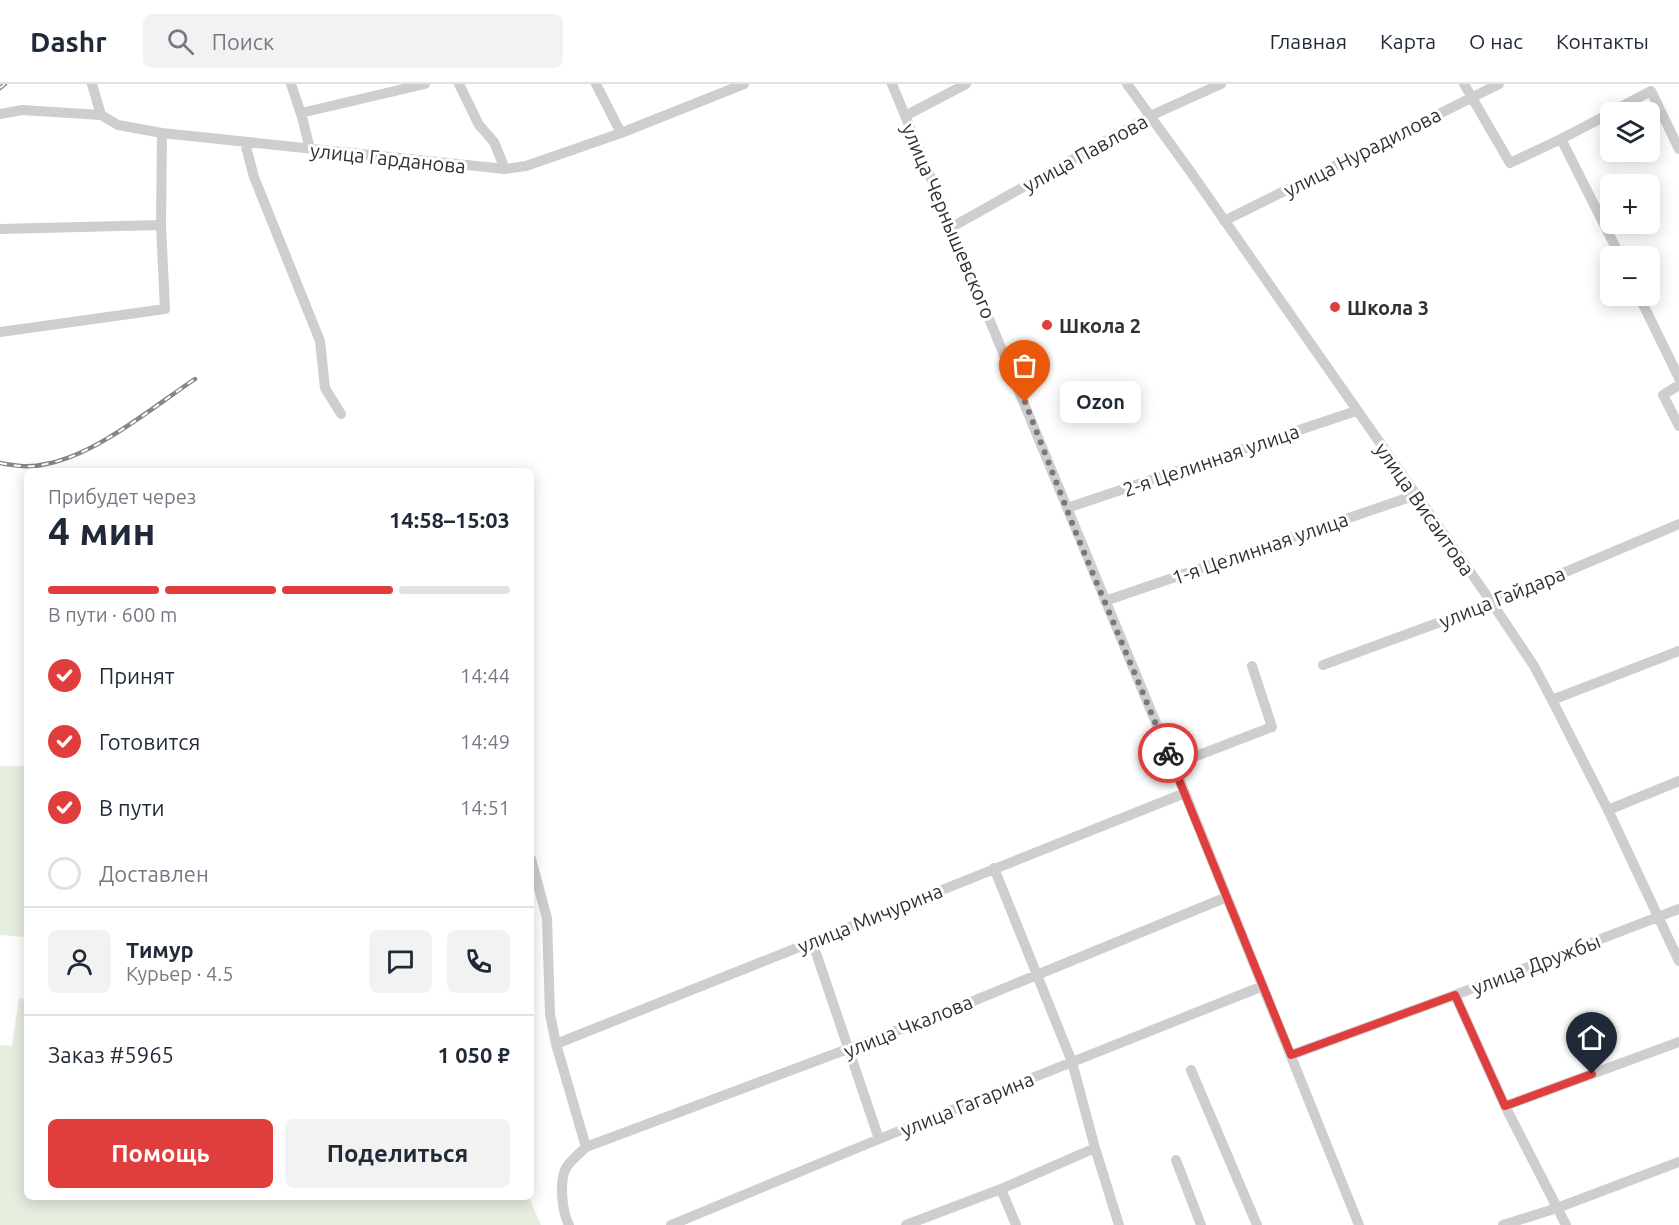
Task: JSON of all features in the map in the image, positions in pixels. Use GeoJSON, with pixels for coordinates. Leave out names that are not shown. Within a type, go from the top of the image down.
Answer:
{"type":"FeatureCollection","features":[{"type":"Feature","properties":{"kind":"street"},"geometry":{"type":"LineString","coordinates":[[92,84],[101,115]]}},
{"type":"Feature","properties":{"kind":"street"},"geometry":{"type":"LineString","coordinates":[[291,84],[310,149]]}},
{"type":"Feature","properties":{"kind":"street"},"geometry":{"type":"LineString","coordinates":[[302,117],[301,113],[425,84]]}},
{"type":"Feature","properties":{"kind":"street"},"geometry":{"type":"LineString","coordinates":[[459,84],[479,125],[494,142],[505,169]]}},
{"type":"Feature","properties":{"kind":"street"},"geometry":{"type":"LineString","coordinates":[[596,84],[621,133]]}},
{"type":"Feature","properties":{"kind":"street","name":"улица Гарданова"},"geometry":{"type":"LineString","coordinates":[[0,114],[21,110],[101,115],[118,125],[162,133],[505,169],[526,166],[621,133],[744,84]]}},
{"type":"Feature","properties":{"kind":"street","name":"улица Чернышевского"},"geometry":{"type":"LineString","coordinates":[[892,84],[1025,402],[1066,508],[1185,793],[1359,1225]]}},
{"type":"Feature","properties":{"kind":"street"},"geometry":{"type":"LineString","coordinates":[[905,116],[966,84]]}},
{"type":"Feature","properties":{"kind":"street","name":"улица Висаитова"},"geometry":{"type":"LineString","coordinates":[[1127,84],[1534,666],[1608,810],[1679,961]]}},
{"type":"Feature","properties":{"kind":"street","name":"улица Павлова"},"geometry":{"type":"LineString","coordinates":[[952,227],[1150,116],[1221,84]]}},
{"type":"Feature","properties":{"kind":"street"},"geometry":{"type":"LineString","coordinates":[[1464,84],[1510,163],[1600,118]]}},
{"type":"Feature","properties":{"kind":"street","name":"улица Нурадилова"},"geometry":{"type":"LineString","coordinates":[[1224,221],[1499,84]]}},
{"type":"Feature","properties":{"kind":"street"},"geometry":{"type":"LineString","coordinates":[[1630,102],[1651,91],[1656,102]]}},
{"type":"Feature","properties":{"kind":"street"},"geometry":{"type":"LineString","coordinates":[[1660,110],[1679,149]]}},
{"type":"Feature","properties":{"kind":"street"},"geometry":{"type":"LineString","coordinates":[[0,332],[165,309],[161,225],[162,133]]}},
{"type":"Feature","properties":{"kind":"street"},"geometry":{"type":"LineString","coordinates":[[1562,139],[1615,246]]}},
{"type":"Feature","properties":{"kind":"street"},"geometry":{"type":"LineString","coordinates":[[245,142],[254,177],[320,340],[325,388],[341,414]]}},
{"type":"Feature","properties":{"kind":"street"},"geometry":{"type":"LineString","coordinates":[[0,229],[161,225]]}},
{"type":"Feature","properties":{"kind":"street"},"geometry":{"type":"LineString","coordinates":[[1644,306],[1679,378]]}},
{"type":"Feature","properties":{"kind":"street"},"geometry":{"type":"LineString","coordinates":[[1679,385],[1663,395],[1679,426]]}},
{"type":"Feature","properties":{"kind":"street","name":"2-я Целинная улица"},"geometry":{"type":"LineString","coordinates":[[1066,508],[1356,411]]}},
{"type":"Feature","properties":{"kind":"street","name":"1-я Целинная улица"},"geometry":{"type":"LineString","coordinates":[[1105,601],[1416,495]]}},
{"type":"Feature","properties":{"kind":"street","name":"улица Гайдара"},"geometry":{"type":"LineString","coordinates":[[1323,665],[1492,603],[1679,524]]}},
{"type":"Feature","properties":{"kind":"street"},"geometry":{"type":"LineString","coordinates":[[1552,700],[1679,651]]}},
{"type":"Feature","properties":{"kind":"street"},"geometry":{"type":"LineString","coordinates":[[1173,765],[1272,727],[1252,666]]}},
{"type":"Feature","properties":{"kind":"street"},"geometry":{"type":"LineString","coordinates":[[1608,810],[1679,781]]}},
{"type":"Feature","properties":{"kind":"street","name":"улица Мичурина"},"geometry":{"type":"LineString","coordinates":[[556,1044],[1185,793]]}},
{"type":"Feature","properties":{"kind":"street"},"geometry":{"type":"LineString","coordinates":[[994,868],[1072,1062],[1119,1225]]}},
{"type":"Feature","properties":{"kind":"street"},"geometry":{"type":"LineString","coordinates":[[534,870],[547,918],[550,1014],[556,1044],[586,1147],[566,1168],[561,1195],[569,1225]]}},
{"type":"Feature","properties":{"kind":"street","name":"улица Чкалова"},"geometry":{"type":"LineString","coordinates":[[586,1147],[850,1050],[1227,897]]}},
{"type":"Feature","properties":{"kind":"street","name":"улица Дружбы"},"geometry":{"type":"LineString","coordinates":[[1291,1055],[1679,909]]}},
{"type":"Feature","properties":{"kind":"street"},"geometry":{"type":"LineString","coordinates":[[812,941],[879,1140]]}},
{"type":"Feature","properties":{"kind":"street","name":"улица Гагарина"},"geometry":{"type":"LineString","coordinates":[[671,1225],[1263,986]]}},
{"type":"Feature","properties":{"kind":"street"},"geometry":{"type":"LineString","coordinates":[[1455,995],[1505,1106],[1566,1225]]}},
{"type":"Feature","properties":{"kind":"street"},"geometry":{"type":"LineString","coordinates":[[1505,1106],[1679,1042]]}},
{"type":"Feature","properties":{"kind":"street"},"geometry":{"type":"LineString","coordinates":[[1191,1070],[1257,1225]]}},
{"type":"Feature","properties":{"kind":"street"},"geometry":{"type":"LineString","coordinates":[[906,1225],[1001,1189],[1095,1148]]}},
{"type":"Feature","properties":{"kind":"street"},"geometry":{"type":"LineString","coordinates":[[1176,1160],[1201,1225]]}},
{"type":"Feature","properties":{"kind":"street"},"geometry":{"type":"LineString","coordinates":[[1503,1225],[1557,1208],[1679,1162]]}},
{"type":"Feature","properties":{"kind":"street"},"geometry":{"type":"LineString","coordinates":[[1001,1189],[1016,1225]]}},
{"type":"Feature","properties":{"kind":"shaded area"},"geometry":{"type":"Polygon","coordinates":[[[0,766],[24,766],[24,937],[0,935],[0,766]]]}},
{"type":"Feature","properties":{"kind":"shaded area"},"geometry":{"type":"Polygon","coordinates":[[[19,998],[24,999],[24,1200],[530,1200],[541,1225],[0,1225],[0,1045],[12,1046],[19,998]]]}},
{"type":"Feature","properties":{"kind":"railway"},"geometry":{"type":"LineString","coordinates":[[0,88],[5,84]]}},
{"type":"Feature","properties":{"kind":"railway"},"geometry":{"type":"LineString","coordinates":[[0,463],[23,466],[40,465],[65,459],[84,451],[124,429],[195,379]]}},
{"type":"Feature","properties":{"kind":"way so far"},"geometry":{"type":"LineString","coordinates":[[1025,402],[1078,538],[1168,753]]}},
{"type":"Feature","properties":{"kind":"place","name":"Школа 3"},"geometry":{"type":"Point","coordinates":[1335,307]}},
{"type":"Feature","properties":{"kind":"place","name":"Школа 2"},"geometry":{"type":"Point","coordinates":[1047,325]}},
{"type":"Feature","properties":{"kind":"place","name":"Ozon"},"geometry":{"type":"Point","coordinates":[1025,402]}},
{"type":"Feature","properties":{"kind":"route"},"geometry":{"type":"LineString","coordinates":[[1168,753],[1291,1055],[1455,995],[1505,1106],[1592,1074]]}}]}
